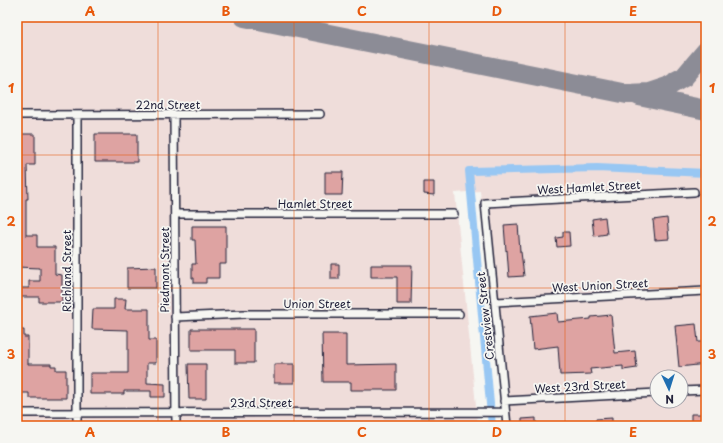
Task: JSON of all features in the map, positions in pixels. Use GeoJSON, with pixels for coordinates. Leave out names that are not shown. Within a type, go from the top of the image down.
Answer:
{"type":"FeatureCollection","features":[{"type":"Feature","properties":{"kind":"street","name":"22nd Street"},"geometry":{"type":"LineString","coordinates":[[17,115],[320,114]]}},
{"type":"Feature","properties":{"kind":"street","name":"Richland Street"},"geometry":{"type":"LineString","coordinates":[[76,115],[77,426]]}},
{"type":"Feature","properties":{"kind":"street","name":"Piedmont Street"},"geometry":{"type":"LineString","coordinates":[[174,115],[176,426]]}},
{"type":"Feature","properties":{"kind":"street","name":"West Hamlet Street"},"geometry":{"type":"LineString","coordinates":[[485,203],[694,192]]}},
{"type":"Feature","properties":{"kind":"street","name":"Crestview Street"},"geometry":{"type":"LineString","coordinates":[[485,203],[504,401],[502,412],[507,426]]}},
{"type":"Feature","properties":{"kind":"street","name":"Hamlet Street"},"geometry":{"type":"LineString","coordinates":[[175,214],[454,214]]}},
{"type":"Feature","properties":{"kind":"street","name":"West Union Street"},"geometry":{"type":"LineString","coordinates":[[495,302],[706,291]]}},
{"type":"Feature","properties":{"kind":"street","name":"Union Street"},"geometry":{"type":"LineString","coordinates":[[175,316],[244,314],[460,314]]}},
{"type":"Feature","properties":{"kind":"street"},"geometry":{"type":"LineString","coordinates":[[689,391],[706,390]]}},
{"type":"Feature","properties":{"kind":"street","name":"West 23rd Street"},"geometry":{"type":"LineString","coordinates":[[504,401],[649,392]]}},
{"type":"Feature","properties":{"kind":"street","name":"23rd Street"},"geometry":{"type":"LineString","coordinates":[[17,413],[502,412]]}},
{"type":"Feature","properties":{"kind":"shaded area"},"geometry":{"type":"Polygon","coordinates":[[[17,17],[706,17],[706,426],[502,426],[480,191],[455,193],[478,426],[17,426],[17,17]]]}},
{"type":"Feature","properties":{"kind":"building"},"geometry":{"type":"Polygon","coordinates":[[[17,134],[35,134],[35,165],[27,165],[28,199],[26,199],[26,235],[37,235],[37,247],[55,247],[55,274],[62,275],[62,302],[39,302],[39,297],[17,297],[17,288],[29,288],[29,281],[40,281],[40,268],[17,267],[17,134]]]}},
{"type":"Feature","properties":{"kind":"building"},"geometry":{"type":"Polygon","coordinates":[[[95,134],[137,134],[137,162],[95,162],[95,134]]]}},
{"type":"Feature","properties":{"kind":"building"},"geometry":{"type":"Polygon","coordinates":[[[325,172],[343,172],[342,195],[325,195],[325,172]]]}},
{"type":"Feature","properties":{"kind":"building"},"geometry":{"type":"Polygon","coordinates":[[[424,182],[434,182],[434,195],[424,194],[424,182]]]}},
{"type":"Feature","properties":{"kind":"building"},"geometry":{"type":"Polygon","coordinates":[[[605,217],[607,234],[594,236],[592,219],[605,217]]]}},
{"type":"Feature","properties":{"kind":"building"},"geometry":{"type":"Polygon","coordinates":[[[667,218],[669,239],[655,240],[653,220],[667,218]]]}},
{"type":"Feature","properties":{"kind":"building"},"geometry":{"type":"Polygon","coordinates":[[[518,224],[520,252],[524,276],[509,277],[504,225],[518,224]]]}},
{"type":"Feature","properties":{"kind":"building"},"geometry":{"type":"Polygon","coordinates":[[[192,226],[226,226],[226,264],[219,264],[219,278],[206,278],[206,283],[194,283],[194,278],[192,278],[192,264],[196,264],[195,240],[192,240],[192,226]]]}},
{"type":"Feature","properties":{"kind":"building"},"geometry":{"type":"Polygon","coordinates":[[[563,232],[569,232],[570,246],[557,247],[556,238],[563,237],[563,232]]]}},
{"type":"Feature","properties":{"kind":"building"},"geometry":{"type":"Polygon","coordinates":[[[331,264],[339,264],[339,279],[331,279],[331,264]]]}},
{"type":"Feature","properties":{"kind":"building"},"geometry":{"type":"Polygon","coordinates":[[[371,265],[412,265],[411,304],[397,304],[397,277],[371,277],[371,265]]]}},
{"type":"Feature","properties":{"kind":"building"},"geometry":{"type":"Polygon","coordinates":[[[156,267],[156,288],[127,288],[127,268],[156,267]]]}},
{"type":"Feature","properties":{"kind":"building"},"geometry":{"type":"Polygon","coordinates":[[[114,299],[126,299],[125,309],[149,309],[149,340],[156,340],[156,363],[147,363],[147,383],[165,384],[165,397],[151,397],[151,391],[124,391],[124,394],[90,394],[90,373],[128,373],[128,330],[92,329],[93,309],[114,309],[114,299]]]}},
{"type":"Feature","properties":{"kind":"building"},"geometry":{"type":"Polygon","coordinates":[[[557,313],[558,322],[591,319],[591,317],[611,315],[615,353],[635,351],[637,368],[623,370],[623,366],[590,369],[591,374],[560,375],[558,346],[533,349],[530,316],[557,313]]]}},
{"type":"Feature","properties":{"kind":"building"},"geometry":{"type":"Polygon","coordinates":[[[696,324],[698,342],[706,342],[706,364],[679,367],[675,326],[696,324]]]}},
{"type":"Feature","properties":{"kind":"building"},"geometry":{"type":"Polygon","coordinates":[[[191,329],[254,329],[254,363],[235,363],[235,350],[191,350],[191,329]]]}},
{"type":"Feature","properties":{"kind":"building"},"geometry":{"type":"Polygon","coordinates":[[[17,330],[24,330],[24,337],[28,337],[28,364],[51,364],[51,366],[56,366],[56,370],[66,370],[66,398],[29,398],[29,393],[17,393],[17,330]]]}},
{"type":"Feature","properties":{"kind":"building"},"geometry":{"type":"Polygon","coordinates":[[[322,334],[346,334],[346,365],[396,364],[396,390],[351,390],[351,382],[323,382],[322,334]]]}},
{"type":"Feature","properties":{"kind":"building"},"geometry":{"type":"Polygon","coordinates":[[[188,364],[206,364],[206,399],[189,399],[188,364]]]}},
{"type":"Feature","properties":{"kind":"building"},"geometry":{"type":"Polygon","coordinates":[[[274,364],[294,364],[294,383],[274,383],[274,364]]]}},
{"type":"Feature","properties":{"kind":"building"},"geometry":{"type":"Polygon","coordinates":[[[691,414],[706,414],[706,426],[691,426],[691,414]]]}},
{"type":"Feature","properties":{"kind":"building"},"geometry":{"type":"Polygon","coordinates":[[[536,418],[536,426],[522,426],[522,419],[536,418]]]}},
{"type":"Feature","properties":{"kind":"building"},"geometry":{"type":"Polygon","coordinates":[[[612,418],[612,426],[596,426],[596,419],[612,418]]]}},
{"type":"Feature","properties":{"kind":"waterway"},"geometry":{"type":"LineString","coordinates":[[492,426],[469,171],[597,168],[706,173]]}},
{"type":"Feature","properties":{"kind":"taxiway"},"geometry":{"type":"LineString","coordinates":[[244,17],[627,94],[649,93],[667,87],[684,77]]}},
{"type":"Feature","properties":{"kind":"taxiway"},"geometry":{"type":"LineString","coordinates":[[676,81],[684,77],[706,51]]}},
{"type":"Feature","properties":{"kind":"taxiway"},"geometry":{"type":"LineString","coordinates":[[639,96],[706,110]]}}]}
